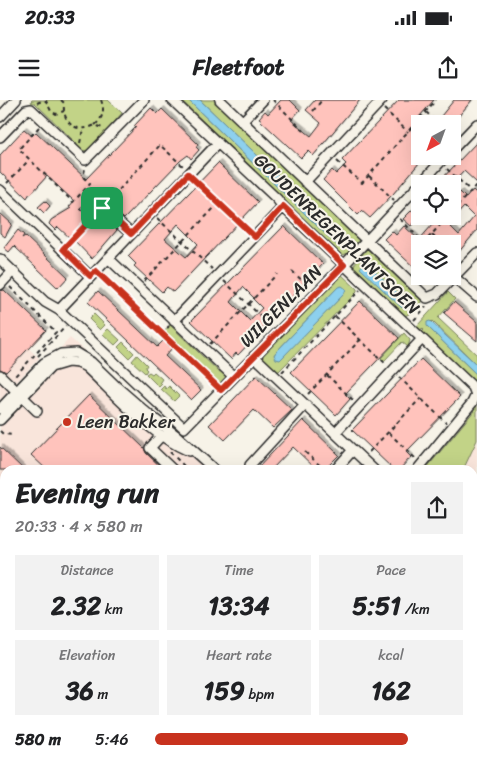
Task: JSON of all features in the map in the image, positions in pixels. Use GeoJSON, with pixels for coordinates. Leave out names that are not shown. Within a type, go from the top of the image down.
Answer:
{"type":"FeatureCollection","features":[{"type":"Feature","properties":{"kind":"street"},"geometry":{"type":"LineString","coordinates":[[0,117],[16,100]]}},
{"type":"Feature","properties":{"kind":"street"},"geometry":{"type":"LineString","coordinates":[[0,137],[26,110],[31,109],[86,158],[144,100]]}},
{"type":"Feature","properties":{"kind":"street","name":"GOUDENREGENPLANTSOEN"},"geometry":{"type":"LineString","coordinates":[[172,100],[278,198],[283,206],[473,387],[476,395]]}},
{"type":"Feature","properties":{"kind":"street","name":"GOUDENREGENPLANTSOEN"},"geometry":{"type":"LineString","coordinates":[[220,100],[427,298]]}},
{"type":"Feature","properties":{"kind":"street"},"geometry":{"type":"LineString","coordinates":[[242,122],[263,100]]}},
{"type":"Feature","properties":{"kind":"street"},"geometry":{"type":"LineString","coordinates":[[305,182],[380,102]]}},
{"type":"Feature","properties":{"kind":"street"},"geometry":{"type":"LineString","coordinates":[[461,141],[477,124]]}},
{"type":"Feature","properties":{"kind":"street"},"geometry":{"type":"LineString","coordinates":[[0,259],[45,302],[59,310],[218,143]]}},
{"type":"Feature","properties":{"kind":"street","name":"WILGENLAAN"},"geometry":{"type":"LineString","coordinates":[[428,175],[437,165]]}},
{"type":"Feature","properties":{"kind":"street"},"geometry":{"type":"LineString","coordinates":[[0,190],[63,249],[93,274]]}},
{"type":"Feature","properties":{"kind":"street","name":"WILGENLAAN"},"geometry":{"type":"LineString","coordinates":[[59,310],[184,428],[411,194]]}},
{"type":"Feature","properties":{"kind":"street"},"geometry":{"type":"LineString","coordinates":[[95,201],[131,234]]}},
{"type":"Feature","properties":{"kind":"street"},"geometry":{"type":"LineString","coordinates":[[174,320],[283,206]]}},
{"type":"Feature","properties":{"kind":"street"},"geometry":{"type":"LineString","coordinates":[[461,270],[477,253]]}},
{"type":"Feature","properties":{"kind":"street"},"geometry":{"type":"LineString","coordinates":[[108,258],[234,377]]}},
{"type":"Feature","properties":{"kind":"street"},"geometry":{"type":"LineString","coordinates":[[2,283],[13,271]]}},
{"type":"Feature","properties":{"kind":"street"},"geometry":{"type":"LineString","coordinates":[[461,283],[477,296]]}},
{"type":"Feature","properties":{"kind":"street"},"geometry":{"type":"LineString","coordinates":[[427,298],[437,294],[446,285]]}},
{"type":"Feature","properties":{"kind":"street"},"geometry":{"type":"LineString","coordinates":[[335,433],[422,339]]}},
{"type":"Feature","properties":{"kind":"street"},"geometry":{"type":"LineString","coordinates":[[0,420],[44,363],[60,354],[76,353],[91,362],[118,388],[177,436],[209,465]]}},
{"type":"Feature","properties":{"kind":"street"},"geometry":{"type":"LineString","coordinates":[[254,356],[369,465]]}},
{"type":"Feature","properties":{"kind":"street"},"geometry":{"type":"LineString","coordinates":[[0,409],[51,367],[68,362],[78,364],[86,367],[161,436],[172,444],[195,454]]}},
{"type":"Feature","properties":{"kind":"street"},"geometry":{"type":"LineString","coordinates":[[0,375],[37,411]]}},
{"type":"Feature","properties":{"kind":"street"},"geometry":{"type":"LineString","coordinates":[[421,465],[472,403],[476,395]]}},
{"type":"Feature","properties":{"kind":"street"},"geometry":{"type":"LineString","coordinates":[[250,465],[303,403]]}},
{"type":"Feature","properties":{"kind":"street"},"geometry":{"type":"LineString","coordinates":[[161,436],[150,448],[168,465]]}},
{"type":"Feature","properties":{"kind":"street"},"geometry":{"type":"LineString","coordinates":[[340,465],[353,450]]}},
{"type":"Feature","properties":{"kind":"path"},"geometry":{"type":"LineString","coordinates":[[48,104],[51,100]]}},
{"type":"Feature","properties":{"kind":"path"},"geometry":{"type":"LineString","coordinates":[[61,100],[64,104]]}},
{"type":"Feature","properties":{"kind":"path"},"geometry":{"type":"LineString","coordinates":[[66,100],[64,111],[68,122],[73,126],[86,129]]}},
{"type":"Feature","properties":{"kind":"path"},"geometry":{"type":"LineString","coordinates":[[40,127],[19,149],[73,202],[90,184],[83,177],[86,170],[86,158],[80,145],[80,138],[86,129],[95,125],[102,117],[101,100]]}},
{"type":"Feature","properties":{"kind":"path"},"geometry":{"type":"LineString","coordinates":[[272,100],[304,131]]}},
{"type":"Feature","properties":{"kind":"path"},"geometry":{"type":"LineString","coordinates":[[313,110],[322,100]]}},
{"type":"Feature","properties":{"kind":"path"},"geometry":{"type":"LineString","coordinates":[[331,154],[362,183],[436,100]]}},
{"type":"Feature","properties":{"kind":"path"},"geometry":{"type":"LineString","coordinates":[[31,109],[39,102],[46,102],[51,112],[56,114],[64,111]]}},
{"type":"Feature","properties":{"kind":"path"},"geometry":{"type":"LineString","coordinates":[[380,102],[408,132]]}},
{"type":"Feature","properties":{"kind":"path"},"geometry":{"type":"LineString","coordinates":[[426,112],[429,115]]}},
{"type":"Feature","properties":{"kind":"path"},"geometry":{"type":"LineString","coordinates":[[95,125],[104,128],[110,134]]}},
{"type":"Feature","properties":{"kind":"path"},"geometry":{"type":"LineString","coordinates":[[63,249],[160,145],[255,237]]}},
{"type":"Feature","properties":{"kind":"path"},"geometry":{"type":"LineString","coordinates":[[0,190],[29,160]]}},
{"type":"Feature","properties":{"kind":"path"},"geometry":{"type":"LineString","coordinates":[[448,165],[471,191]]}},
{"type":"Feature","properties":{"kind":"path"},"geometry":{"type":"LineString","coordinates":[[369,176],[400,206]]}},
{"type":"Feature","properties":{"kind":"path"},"geometry":{"type":"LineString","coordinates":[[461,202],[477,184]]}},
{"type":"Feature","properties":{"kind":"path"},"geometry":{"type":"LineString","coordinates":[[139,286],[219,203]]}},
{"type":"Feature","properties":{"kind":"path"},"geometry":{"type":"LineString","coordinates":[[393,213],[416,235]]}},
{"type":"Feature","properties":{"kind":"path"},"geometry":{"type":"LineString","coordinates":[[432,235],[440,225]]}},
{"type":"Feature","properties":{"kind":"path"},"geometry":{"type":"LineString","coordinates":[[292,271],[311,289]]}},
{"type":"Feature","properties":{"kind":"path"},"geometry":{"type":"LineString","coordinates":[[93,274],[221,390]]}},
{"type":"Feature","properties":{"kind":"path"},"geometry":{"type":"LineString","coordinates":[[205,349],[276,274]]}},
{"type":"Feature","properties":{"kind":"path"},"geometry":{"type":"LineString","coordinates":[[2,283],[56,332],[8,383]]}},
{"type":"Feature","properties":{"kind":"path"},"geometry":{"type":"LineString","coordinates":[[277,378],[365,285]]}},
{"type":"Feature","properties":{"kind":"path"},"geometry":{"type":"LineString","coordinates":[[409,326],[426,308],[427,298]]}},
{"type":"Feature","properties":{"kind":"path"},"geometry":{"type":"LineString","coordinates":[[303,403],[327,374],[360,340]]}},
{"type":"Feature","properties":{"kind":"path"},"geometry":{"type":"LineString","coordinates":[[327,374],[360,406]]}},
{"type":"Feature","properties":{"kind":"path"},"geometry":{"type":"LineString","coordinates":[[362,459],[421,398]]}},
{"type":"Feature","properties":{"kind":"path"},"geometry":{"type":"LineString","coordinates":[[0,431],[3,434],[14,435]]}},
{"type":"Feature","properties":{"kind":"path"},"geometry":{"type":"LineString","coordinates":[[388,432],[417,465]]}},
{"type":"Feature","properties":{"kind":"path"},"geometry":{"type":"LineString","coordinates":[[306,452],[320,465]]}},
{"type":"Feature","properties":{"kind":"shaded area"},"geometry":{"type":"Polygon","coordinates":[[[0,321],[39,358],[0,400],[0,321]]]}},
{"type":"Feature","properties":{"kind":"shaded area"},"geometry":{"type":"Polygon","coordinates":[[[70,338],[214,465],[0,465],[0,412],[70,338]]]}},
{"type":"Feature","properties":{"kind":"shaded area"},"geometry":{"type":"Polygon","coordinates":[[[477,423],[477,465],[440,465],[477,423]]]}},
{"type":"Feature","properties":{"kind":"green space"},"geometry":{"type":"Polygon","coordinates":[[[32,100],[108,100],[122,113],[90,150],[81,151],[76,147],[77,144],[35,103],[32,103],[32,100]]]}},
{"type":"Feature","properties":{"kind":"green space"},"geometry":{"type":"Polygon","coordinates":[[[181,100],[188,100],[340,248],[345,242],[341,236],[200,100],[214,100],[359,240],[346,254],[342,255],[181,100]]]}},
{"type":"Feature","properties":{"kind":"green space"},"geometry":{"type":"Polygon","coordinates":[[[367,249],[421,300],[421,303],[414,311],[405,316],[353,266],[367,249]]]}},
{"type":"Feature","properties":{"kind":"green space"},"geometry":{"type":"Polygon","coordinates":[[[341,274],[357,289],[357,292],[279,371],[276,372],[262,358],[264,353],[341,274]],[[338,287],[274,355],[279,360],[344,294],[338,287]]]}},
{"type":"Feature","properties":{"kind":"green space"},"geometry":{"type":"Polygon","coordinates":[[[448,292],[455,299],[438,318],[477,355],[477,365],[432,321],[427,326],[477,375],[477,387],[421,333],[424,330],[417,326],[448,292]]]}},
{"type":"Feature","properties":{"kind":"green space"},"geometry":{"type":"Polygon","coordinates":[[[94,314],[105,325],[100,330],[89,319],[94,314]]]}},
{"type":"Feature","properties":{"kind":"green space"},"geometry":{"type":"Polygon","coordinates":[[[170,325],[219,372],[222,370],[227,375],[218,385],[163,333],[170,325]]]}},
{"type":"Feature","properties":{"kind":"green space"},"geometry":{"type":"Polygon","coordinates":[[[108,329],[120,340],[115,345],[103,334],[108,329]]]}},
{"type":"Feature","properties":{"kind":"green space"},"geometry":{"type":"Polygon","coordinates":[[[404,333],[410,340],[408,347],[402,342],[384,361],[381,358],[404,333]]]}},
{"type":"Feature","properties":{"kind":"green space"},"geometry":{"type":"Polygon","coordinates":[[[123,342],[134,353],[129,358],[118,347],[123,342]]]}},
{"type":"Feature","properties":{"kind":"green space"},"geometry":{"type":"Polygon","coordinates":[[[137,355],[147,365],[145,373],[132,361],[137,355]]]}},
{"type":"Feature","properties":{"kind":"green space"},"geometry":{"type":"Polygon","coordinates":[[[149,372],[152,374],[154,372],[162,379],[160,382],[162,384],[159,387],[146,374],[149,372]]]}},
{"type":"Feature","properties":{"kind":"green space"},"geometry":{"type":"Polygon","coordinates":[[[164,386],[166,389],[169,386],[179,396],[174,401],[161,389],[164,386]]]}},
{"type":"Feature","properties":{"kind":"green space"},"geometry":{"type":"Polygon","coordinates":[[[477,401],[477,440],[465,465],[429,465],[474,411],[471,409],[477,401]]]}},
{"type":"Feature","properties":{"kind":"water"},"geometry":{"type":"Polygon","coordinates":[[[188,100],[200,100],[341,236],[345,242],[340,248],[188,100]]]}},
{"type":"Feature","properties":{"kind":"water"},"geometry":{"type":"Polygon","coordinates":[[[365,262],[408,302],[402,308],[360,268],[365,262]]]}},
{"type":"Feature","properties":{"kind":"water"},"geometry":{"type":"Polygon","coordinates":[[[342,286],[346,289],[344,294],[280,360],[276,359],[274,355],[276,352],[338,287],[342,286]]]}},
{"type":"Feature","properties":{"kind":"water"},"geometry":{"type":"Polygon","coordinates":[[[430,321],[477,365],[477,375],[427,326],[427,322],[430,321]]]}},
{"type":"Feature","properties":{"kind":"building"},"geometry":{"type":"Polygon","coordinates":[[[281,100],[290,100],[300,110],[291,120],[311,136],[321,123],[306,110],[315,100],[360,100],[313,156],[308,151],[301,158],[259,118],[265,111],[268,114],[281,100]]]}},
{"type":"Feature","properties":{"kind":"building"},"geometry":{"type":"Polygon","coordinates":[[[399,100],[434,100],[421,115],[411,115],[411,165],[417,165],[370,218],[362,211],[358,215],[323,180],[332,170],[336,174],[346,164],[342,160],[399,100]]]}},
{"type":"Feature","properties":{"kind":"building"},"geometry":{"type":"Polygon","coordinates":[[[454,100],[472,100],[460,115],[442,115],[454,100]]]}},
{"type":"Feature","properties":{"kind":"building"},"geometry":{"type":"Polygon","coordinates":[[[151,108],[157,114],[162,109],[198,144],[196,147],[199,150],[191,159],[188,155],[180,161],[124,219],[96,192],[91,196],[80,209],[92,220],[99,213],[117,230],[92,259],[72,238],[58,227],[55,230],[49,224],[51,220],[71,208],[69,207],[74,201],[47,176],[27,198],[0,172],[0,155],[24,129],[32,136],[36,132],[86,179],[136,127],[134,126],[151,108]]]}},
{"type":"Feature","properties":{"kind":"building"},"geometry":{"type":"Polygon","coordinates":[[[477,142],[477,183],[464,171],[460,175],[446,175],[455,165],[461,165],[461,159],[477,142]]]}},
{"type":"Feature","properties":{"kind":"building"},"geometry":{"type":"Polygon","coordinates":[[[218,163],[258,202],[173,292],[167,287],[162,292],[134,266],[136,264],[128,256],[218,163]],[[178,224],[165,239],[186,257],[198,244],[178,224]]]}},
{"type":"Feature","properties":{"kind":"building"},"geometry":{"type":"Polygon","coordinates":[[[473,190],[477,194],[477,230],[461,249],[461,235],[459,235],[474,217],[464,207],[461,210],[461,193],[466,198],[473,190]]]}},
{"type":"Feature","properties":{"kind":"building"},"geometry":{"type":"Polygon","coordinates":[[[45,201],[50,206],[44,213],[38,207],[45,201]]]}},
{"type":"Feature","properties":{"kind":"building"},"geometry":{"type":"Polygon","coordinates":[[[411,211],[411,226],[403,219],[411,211]]]}},
{"type":"Feature","properties":{"kind":"building"},"geometry":{"type":"Polygon","coordinates":[[[0,213],[12,224],[5,237],[0,233],[0,213]]]}},
{"type":"Feature","properties":{"kind":"building"},"geometry":{"type":"Polygon","coordinates":[[[432,225],[449,225],[459,235],[423,235],[432,225]]]}},
{"type":"Feature","properties":{"kind":"building"},"geometry":{"type":"Polygon","coordinates":[[[284,226],[323,264],[238,355],[236,353],[231,359],[191,321],[284,226]],[[243,287],[231,302],[250,321],[262,308],[243,287]]]}},
{"type":"Feature","properties":{"kind":"building"},"geometry":{"type":"Polygon","coordinates":[[[404,226],[414,235],[411,235],[411,264],[384,239],[392,231],[396,235],[404,226]]]}},
{"type":"Feature","properties":{"kind":"building"},"geometry":{"type":"Polygon","coordinates":[[[18,230],[24,235],[22,238],[25,236],[68,277],[58,288],[14,246],[9,252],[4,248],[18,230]]]}},
{"type":"Feature","properties":{"kind":"building"},"geometry":{"type":"Polygon","coordinates":[[[4,290],[46,330],[6,372],[0,369],[0,291],[4,290]]]}},
{"type":"Feature","properties":{"kind":"building"},"geometry":{"type":"Polygon","coordinates":[[[98,291],[157,347],[164,340],[172,348],[165,356],[201,390],[191,400],[88,302],[98,291]]]}},
{"type":"Feature","properties":{"kind":"building"},"geometry":{"type":"Polygon","coordinates":[[[360,301],[399,338],[345,394],[350,399],[336,415],[291,372],[360,301]]]}},
{"type":"Feature","properties":{"kind":"building"},"geometry":{"type":"Polygon","coordinates":[[[454,302],[477,322],[477,341],[444,313],[454,302]]]}},
{"type":"Feature","properties":{"kind":"building"},"geometry":{"type":"Polygon","coordinates":[[[421,359],[460,397],[406,452],[411,457],[404,465],[389,465],[352,430],[421,359]]]}},
{"type":"Feature","properties":{"kind":"building"},"geometry":{"type":"Polygon","coordinates":[[[256,376],[292,410],[273,428],[254,410],[225,440],[209,425],[256,376]]]}},
{"type":"Feature","properties":{"kind":"building"},"geometry":{"type":"Polygon","coordinates":[[[89,395],[144,448],[146,453],[159,465],[42,465],[31,455],[89,395]]]}},
{"type":"Feature","properties":{"kind":"building"},"geometry":{"type":"Polygon","coordinates":[[[303,420],[339,455],[329,465],[312,465],[293,447],[276,465],[261,465],[303,420]]]}},
{"type":"Feature","properties":{"kind":"building"},"geometry":{"type":"Polygon","coordinates":[[[0,447],[19,465],[0,465],[0,447]]]}},
{"type":"Feature","properties":{"kind":"place","name":"Leen Bakker"},"geometry":{"type":"Point","coordinates":[67,422]}},
{"type":"Feature","properties":{"kind":"route"},"geometry":{"type":"LineString","coordinates":[[188,174],[255,237],[283,206],[344,265],[221,390],[96,271],[90,276],[63,249],[102,208],[131,234],[188,174]]}}]}
